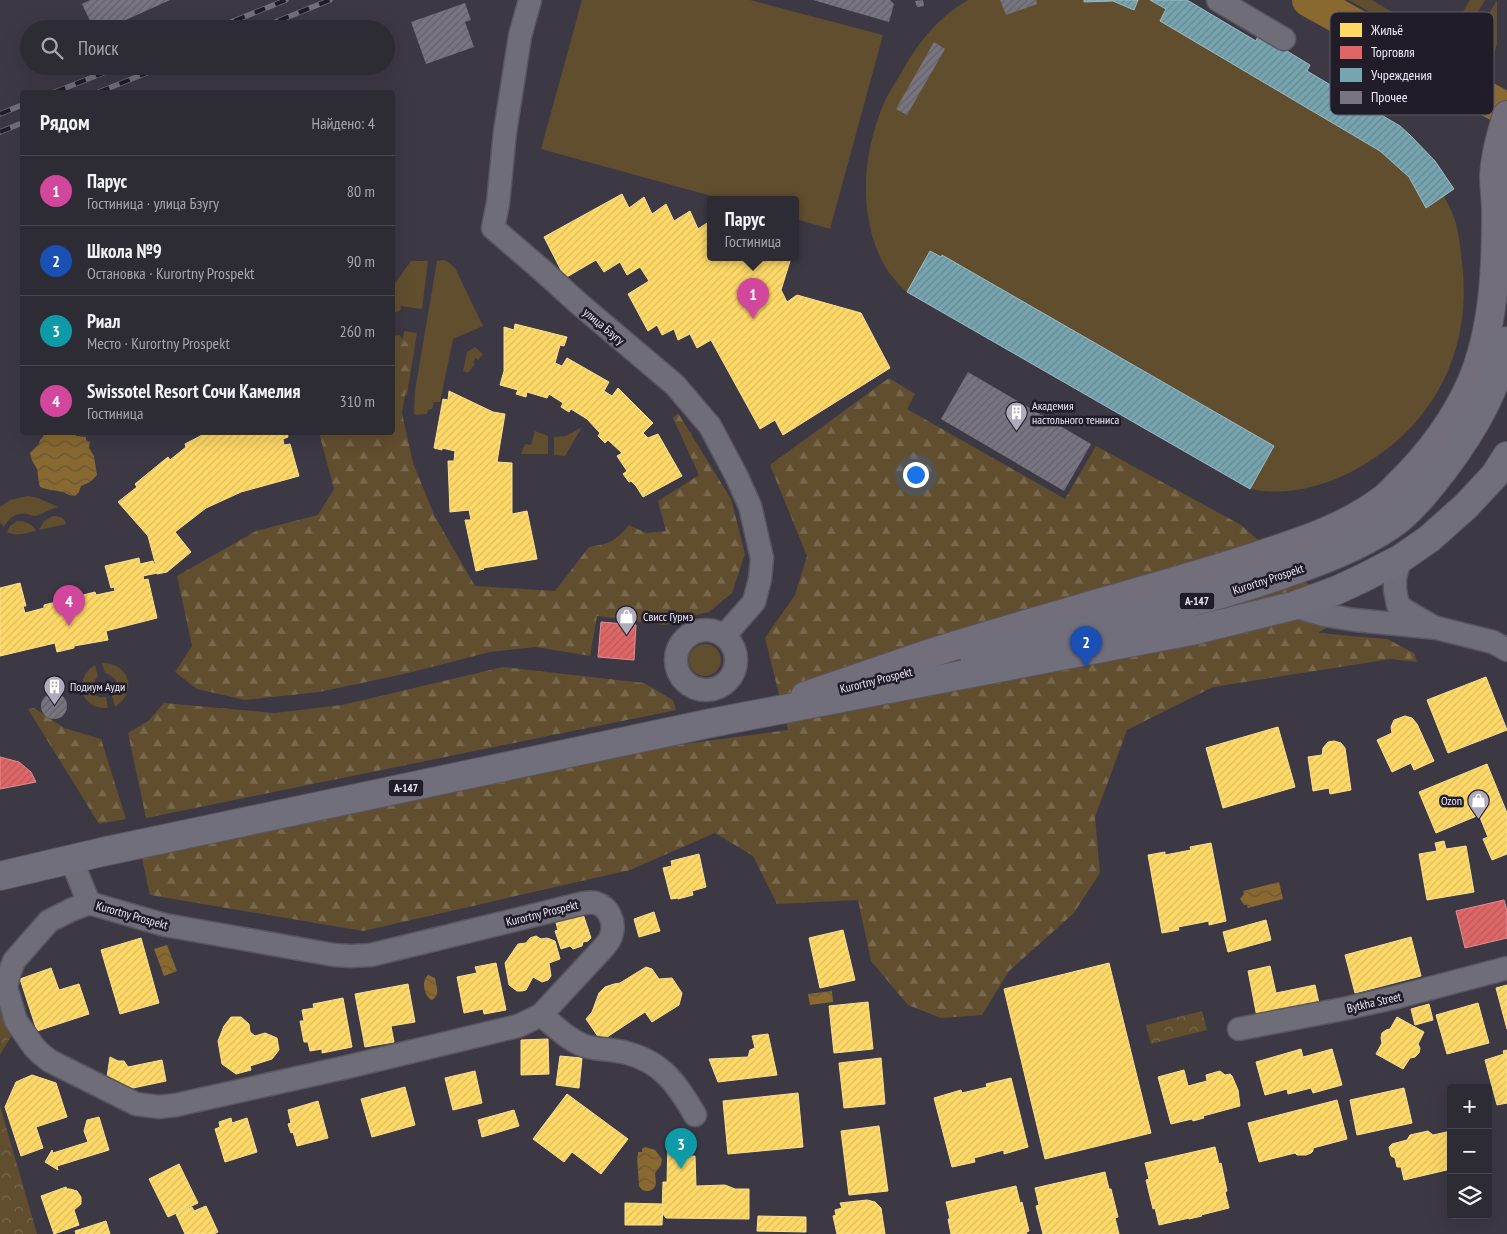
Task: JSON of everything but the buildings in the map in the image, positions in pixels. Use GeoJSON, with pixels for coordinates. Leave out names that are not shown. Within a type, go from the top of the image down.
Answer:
{"type":"FeatureCollection","features":[{"type":"Feature","properties":{"kind":"main road","name":"А-147"},"geometry":{"type":"LineString","coordinates":[[790,704],[922,656],[1017,626],[1245,560],[1306,540],[1355,518],[1383,499],[1424,459],[1442,434],[1472,381],[1488,329],[1493,288],[1496,210],[1494,174],[1504,124]]}},
{"type":"Feature","properties":{"kind":"main road","name":"Kurortny Prospekt"},"geometry":{"type":"LineString","coordinates":[[0,876],[71,859],[711,723],[1029,641],[1192,602],[1256,584],[1315,563],[1353,546],[1398,520],[1423,497],[1463,444],[1484,408],[1494,387],[1507,341]]}},
{"type":"Feature","properties":{"kind":"main road","name":"Kurortny Prospekt"},"geometry":{"type":"LineString","coordinates":[[790,704],[1196,630],[1294,606],[1335,591],[1363,578],[1400,559],[1429,539],[1466,506],[1495,475],[1507,456]]}},
{"type":"Feature","properties":{"kind":"street","name":"улица Бзугу"},"geometry":{"type":"LineString","coordinates":[[530,0],[520,36],[493,228],[675,385],[710,426],[750,506],[762,558],[760,579],[754,602],[724,636]]}},
{"type":"Feature","properties":{"kind":"street"},"geometry":{"type":"LineString","coordinates":[[1218,0],[1284,38]]}},
{"type":"Feature","properties":{"kind":"street"},"geometry":{"type":"LineString","coordinates":[[1400,559],[1395,578],[1398,605],[1437,628]]}},
{"type":"Feature","properties":{"kind":"street"},"geometry":{"type":"LineString","coordinates":[[1294,606],[1324,615],[1355,620],[1437,628],[1494,642],[1507,650]]}},
{"type":"Feature","properties":{"kind":"street"},"geometry":{"type":"LineString","coordinates":[[709,630],[724,636],[734,648],[736,664],[734,672],[725,684],[710,691],[694,689],[682,680],[678,673],[676,665],[677,649],[687,636],[694,632],[709,630]]}},
{"type":"Feature","properties":{"kind":"street"},"geometry":{"type":"LineString","coordinates":[[710,691],[711,723]]}},
{"type":"Feature","properties":{"kind":"street"},"geometry":{"type":"LineString","coordinates":[[71,859],[89,903]]}},
{"type":"Feature","properties":{"kind":"street","name":"Kurortny Prospekt"},"geometry":{"type":"LineString","coordinates":[[89,903],[165,925],[334,955],[350,956],[371,955],[584,903],[595,903],[604,908],[610,914],[613,926],[611,937],[598,954],[541,1015],[518,1026],[347,1067],[159,1107],[136,1104],[50,1061],[34,1047],[16,1021],[6,987],[14,961],[48,921],[89,903]]}},
{"type":"Feature","properties":{"kind":"street","name":"Bytkha Street"},"geometry":{"type":"LineString","coordinates":[[1239,1030],[1389,999],[1507,968]]}},
{"type":"Feature","properties":{"kind":"street"},"geometry":{"type":"LineString","coordinates":[[541,1015],[572,1039],[586,1046],[626,1053],[648,1060],[666,1074],[683,1094],[694,1115]]}},
{"type":"Feature","properties":{"kind":"green space"},"geometry":{"type":"Polygon","coordinates":[[[582,0],[750,0],[883,35],[830,229],[799,220],[799,196],[711,196],[541,149],[582,0]]]}},
{"type":"Feature","properties":{"kind":"green space"},"geometry":{"type":"Polygon","coordinates":[[[968,0],[1187,0],[1255,41],[1259,34],[1310,65],[1307,71],[1330,85],[1330,115],[1381,115],[1400,126],[1435,161],[1454,189],[1444,196],[1455,220],[1463,273],[1463,305],[1459,335],[1451,364],[1438,391],[1421,416],[1401,438],[1377,457],[1349,473],[1325,483],[1288,491],[1275,492],[1250,489],[907,292],[885,267],[873,238],[866,201],[868,157],[879,115],[892,88],[921,42],[937,23],[968,0]]]}},
{"type":"Feature","properties":{"kind":"green space"},"geometry":{"type":"Polygon","coordinates":[[[1349,0],[1372,0],[1392,12],[1370,12],[1349,0]]]}},
{"type":"Feature","properties":{"kind":"green space"},"geometry":{"type":"Polygon","coordinates":[[[1470,0],[1485,0],[1478,12],[1463,12],[1470,0]]]}},
{"type":"Feature","properties":{"kind":"green space"},"geometry":{"type":"Polygon","coordinates":[[[1497,0],[1497,44],[1494,54],[1494,12],[1490,12],[1497,0]]]}},
{"type":"Feature","properties":{"kind":"green space"},"geometry":{"type":"Polygon","coordinates":[[[443,260],[455,268],[483,326],[453,339],[440,402],[434,402],[432,409],[428,410],[427,414],[415,415],[415,391],[437,261],[443,260]]]}},
{"type":"Feature","properties":{"kind":"green space"},"geometry":{"type":"Polygon","coordinates":[[[411,261],[428,261],[422,309],[401,306],[400,311],[395,312],[395,283],[411,261]]]}},
{"type":"Feature","properties":{"kind":"green space"},"geometry":{"type":"Polygon","coordinates":[[[404,331],[417,333],[407,395],[395,394],[404,331]]]}},
{"type":"Feature","properties":{"kind":"green space"},"geometry":{"type":"Polygon","coordinates":[[[399,335],[408,344],[411,361],[402,413],[413,463],[435,517],[475,586],[555,591],[589,547],[612,541],[629,525],[646,533],[666,531],[658,501],[699,475],[673,418],[678,413],[731,499],[745,554],[732,593],[709,612],[665,625],[597,616],[590,656],[536,647],[490,652],[404,674],[319,692],[245,700],[197,689],[175,672],[192,646],[177,576],[256,531],[318,515],[334,489],[320,435],[395,435],[395,336],[399,335]]]}},
{"type":"Feature","properties":{"kind":"green space"},"geometry":{"type":"Polygon","coordinates":[[[475,347],[483,354],[478,360],[476,358],[473,362],[475,364],[468,373],[463,371],[467,352],[475,347]]]}},
{"type":"Feature","properties":{"kind":"green space"},"geometry":{"type":"Polygon","coordinates":[[[889,378],[915,394],[907,409],[1065,499],[1096,446],[1241,525],[1345,616],[1318,633],[1387,639],[1414,653],[1417,662],[1391,659],[1213,687],[1127,730],[1095,817],[1100,873],[1073,914],[1009,971],[982,1015],[941,1018],[908,1005],[871,961],[858,900],[777,904],[753,856],[715,833],[630,870],[363,931],[150,895],[141,854],[602,755],[788,730],[765,638],[795,595],[807,556],[770,465],[889,378]]]}},
{"type":"Feature","properties":{"kind":"green space"},"geometry":{"type":"Polygon","coordinates":[[[582,427],[565,456],[554,455],[554,437],[566,436],[582,427]]]}},
{"type":"Feature","properties":{"kind":"green space"},"geometry":{"type":"Polygon","coordinates":[[[535,431],[548,436],[548,454],[521,454],[525,444],[531,445],[535,431]]]}},
{"type":"Feature","properties":{"kind":"green space"},"geometry":{"type":"Polygon","coordinates":[[[28,496],[38,498],[58,507],[38,516],[16,515],[4,527],[0,522],[0,507],[10,500],[28,496]]]}},
{"type":"Feature","properties":{"kind":"green space"},"geometry":{"type":"Polygon","coordinates":[[[53,516],[61,518],[66,524],[39,530],[44,521],[53,516]]]}},
{"type":"Feature","properties":{"kind":"green space"},"geometry":{"type":"Polygon","coordinates":[[[17,521],[28,523],[36,531],[25,534],[7,532],[10,526],[17,521]]]}},
{"type":"Feature","properties":{"kind":"green space"},"geometry":{"type":"Polygon","coordinates":[[[705,644],[711,645],[716,649],[720,654],[720,666],[716,671],[711,675],[705,676],[699,675],[694,671],[690,666],[689,660],[690,654],[694,649],[699,645],[705,644]]]}},
{"type":"Feature","properties":{"kind":"green space"},"geometry":{"type":"Polygon","coordinates":[[[102,663],[112,664],[119,668],[128,679],[127,694],[115,707],[112,696],[117,689],[117,682],[113,677],[105,673],[102,663]]]}},
{"type":"Feature","properties":{"kind":"green space"},"geometry":{"type":"Polygon","coordinates":[[[95,665],[98,676],[93,684],[93,691],[97,696],[106,697],[108,708],[91,704],[83,692],[84,678],[95,665]]]}},
{"type":"Feature","properties":{"kind":"green space"},"geometry":{"type":"Polygon","coordinates":[[[503,667],[644,683],[673,700],[676,710],[146,818],[128,733],[148,721],[164,703],[275,713],[342,705],[503,667]]]}},
{"type":"Feature","properties":{"kind":"green space"},"geometry":{"type":"Polygon","coordinates":[[[34,708],[64,728],[101,739],[126,819],[99,824],[28,709],[34,708]]]}},
{"type":"Feature","properties":{"kind":"green space"},"geometry":{"type":"Polygon","coordinates":[[[0,974],[13,1033],[0,1055],[0,974]]]}},
{"type":"Feature","properties":{"kind":"green space"},"geometry":{"type":"Polygon","coordinates":[[[1202,1011],[1207,1030],[1151,1044],[1146,1025],[1202,1011]]]}},
{"type":"Feature","properties":{"kind":"green space"},"geometry":{"type":"Polygon","coordinates":[[[0,1106],[37,1234],[0,1234],[0,1106]]]}},
{"type":"Feature","properties":{"kind":"water"},"geometry":{"type":"Polygon","coordinates":[[[44,435],[76,435],[86,437],[86,440],[90,442],[89,448],[94,456],[97,475],[90,482],[81,486],[75,496],[40,487],[37,469],[30,453],[44,435]]]}},
{"type":"Feature","properties":{"kind":"water"},"geometry":{"type":"Polygon","coordinates":[[[1279,882],[1283,899],[1248,908],[1240,899],[1244,894],[1243,891],[1279,882]]]}},
{"type":"Feature","properties":{"kind":"water"},"geometry":{"type":"Polygon","coordinates":[[[167,945],[177,971],[164,976],[154,949],[167,945]]]}},
{"type":"Feature","properties":{"kind":"water"},"geometry":{"type":"Polygon","coordinates":[[[428,975],[435,978],[437,987],[436,996],[432,1000],[424,988],[428,975]]]}},
{"type":"Feature","properties":{"kind":"water"},"geometry":{"type":"Polygon","coordinates":[[[832,991],[833,1002],[810,1005],[808,994],[832,991]]]}},
{"type":"Feature","properties":{"kind":"water"},"geometry":{"type":"Polygon","coordinates":[[[645,1147],[655,1150],[662,1159],[661,1165],[655,1173],[656,1184],[652,1190],[648,1191],[642,1190],[639,1186],[637,1156],[638,1152],[642,1152],[642,1149],[645,1147]]]}},
{"type":"Feature","properties":{"kind":"waterway"},"geometry":{"type":"LineString","coordinates":[[1309,0],[1331,12]]}},
{"type":"Feature","properties":{"kind":"waterway"},"geometry":{"type":"LineString","coordinates":[[1494,103],[1507,110]]}},
{"type":"Feature","properties":{"kind":"railway"},"geometry":{"type":"LineString","coordinates":[[236,20],[286,0]]}},
{"type":"Feature","properties":{"kind":"railway"},"geometry":{"type":"LineString","coordinates":[[280,20],[330,0]]}},
{"type":"Feature","properties":{"kind":"railway"},"geometry":{"type":"LineString","coordinates":[[60,90],[98,75]]}},
{"type":"Feature","properties":{"kind":"railway"},"geometry":{"type":"LineString","coordinates":[[104,90],[142,75]]}},
{"type":"Feature","properties":{"kind":"railway"},"geometry":{"type":"LineString","coordinates":[[0,114],[20,106]]}},
{"type":"Feature","properties":{"kind":"railway"},"geometry":{"type":"LineString","coordinates":[[0,132],[20,124]]}},
{"type":"Feature","properties":{"kind":"place","name":"Парус"},"geometry":{"type":"Point","coordinates":[753,319]}},
{"type":"Feature","properties":{"kind":"place","name":"Академия настольного тенниса"},"geometry":{"type":"Point","coordinates":[1016,431]}},
{"type":"Feature","properties":{"kind":"place","name":"Swissotel Resort Сочи Камелия"},"geometry":{"type":"Point","coordinates":[69,626]}},
{"type":"Feature","properties":{"kind":"place","name":"Свисс Гурмэ"},"geometry":{"type":"Point","coordinates":[627,635]}},
{"type":"Feature","properties":{"kind":"place","name":"Школа №9"},"geometry":{"type":"Point","coordinates":[1086,667]}},
{"type":"Feature","properties":{"kind":"place","name":"Подиум Ауди"},"geometry":{"type":"Point","coordinates":[54,705]}},
{"type":"Feature","properties":{"kind":"place","name":"Ozon"},"geometry":{"type":"Point","coordinates":[1478,819]}},
{"type":"Feature","properties":{"kind":"place","name":"Риал"},"geometry":{"type":"Point","coordinates":[681,1169]}}]}
